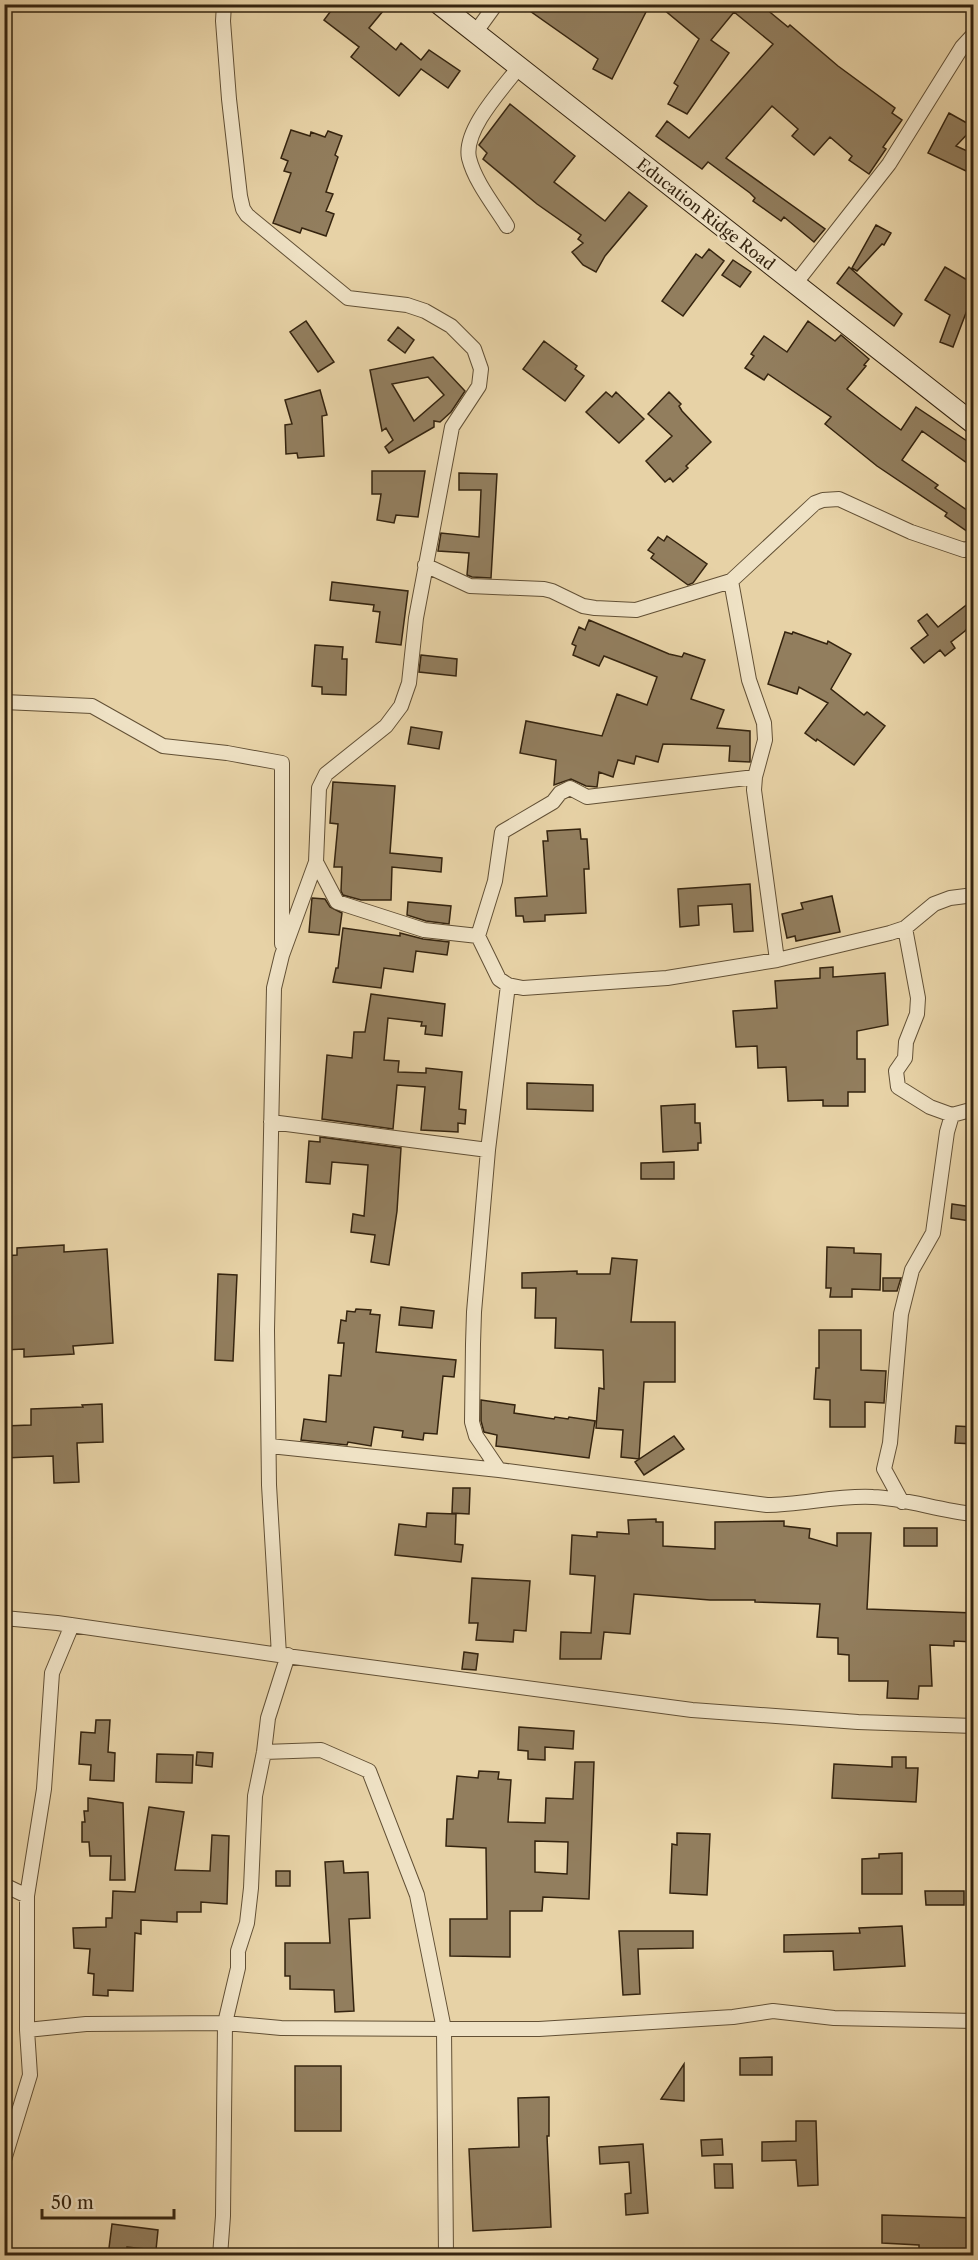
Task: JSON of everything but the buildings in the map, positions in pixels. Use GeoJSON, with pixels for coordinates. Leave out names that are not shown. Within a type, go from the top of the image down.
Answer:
{"type":"FeatureCollection","features":[{"type":"Feature","properties":{"kind":"main road","name":"Education Ridge Road"},"geometry":{"type":"LineString","coordinates":[[439,4],[974,424]]}},
{"type":"Feature","properties":{"kind":"street"},"geometry":{"type":"LineString","coordinates":[[220,2256],[223,2216],[225,2023],[238,1968],[238,1951],[247,1923],[255,1796],[268,1718],[284,1655],[269,1485],[267,1330],[274,988],[282,955],[316,862],[319,788],[326,774],[380,732],[401,706],[409,683],[416,618],[452,427],[479,386],[481,369],[474,349],[451,326],[425,311],[407,305],[348,298],[247,215],[240,196],[229,99],[223,21],[224,4]]}},
{"type":"Feature","properties":{"kind":"street"},"geometry":{"type":"LineString","coordinates":[[475,33],[496,4]]}},
{"type":"Feature","properties":{"kind":"street"},"geometry":{"type":"LineString","coordinates":[[795,284],[889,164],[962,47],[974,34]]}},
{"type":"Feature","properties":{"kind":"street"},"geometry":{"type":"LineString","coordinates":[[507,226],[476,177],[468,156],[470,139],[479,121],[519,67]]}},
{"type":"Feature","properties":{"kind":"street"},"geometry":{"type":"LineString","coordinates":[[426,566],[470,586],[552,591],[583,606],[636,610],[731,581],[815,503],[839,499],[911,532],[964,550],[974,547]]}},
{"type":"Feature","properties":{"kind":"street"},"geometry":{"type":"LineString","coordinates":[[731,581],[749,680],[764,723],[765,740],[755,777],[756,810],[777,960]]}},
{"type":"Feature","properties":{"kind":"street"},"geometry":{"type":"LineString","coordinates":[[4,702],[92,706],[163,746],[227,753],[282,763],[282,955]]}},
{"type":"Feature","properties":{"kind":"street"},"geometry":{"type":"LineString","coordinates":[[755,777],[587,798],[570,788],[560,793],[553,802],[502,832],[495,880],[478,936],[499,979],[508,985],[523,988],[658,979],[777,960],[890,933],[905,928],[934,904],[950,898],[974,895]]}},
{"type":"Feature","properties":{"kind":"street"},"geometry":{"type":"LineString","coordinates":[[316,862],[337,902],[424,930],[478,936]]}},
{"type":"Feature","properties":{"kind":"street"},"geometry":{"type":"LineString","coordinates":[[905,928],[918,998],[917,1014],[906,1042],[905,1058],[896,1071],[898,1086],[930,1107],[952,1115],[974,1109]]}},
{"type":"Feature","properties":{"kind":"street"},"geometry":{"type":"LineString","coordinates":[[499,1470],[476,1436],[472,1422],[474,1312],[488,1150],[508,985]]}},
{"type":"Feature","properties":{"kind":"street"},"geometry":{"type":"LineString","coordinates":[[902,1502],[884,1469],[890,1443],[898,1329],[912,1270],[933,1233],[945,1142],[952,1115]]}},
{"type":"Feature","properties":{"kind":"street"},"geometry":{"type":"LineString","coordinates":[[271,1122],[488,1150]]}},
{"type":"Feature","properties":{"kind":"street"},"geometry":{"type":"LineString","coordinates":[[270,1446],[499,1470],[767,1505],[786,1505],[851,1496],[877,1497],[974,1514]]}},
{"type":"Feature","properties":{"kind":"street"},"geometry":{"type":"LineString","coordinates":[[4,1618],[72,1625],[692,1710],[858,1722],[974,1726]]}},
{"type":"Feature","properties":{"kind":"street"},"geometry":{"type":"LineString","coordinates":[[4,2160],[30,2074],[27,2030],[27,1896],[44,1789],[52,1673],[72,1625]]}},
{"type":"Feature","properties":{"kind":"street"},"geometry":{"type":"LineString","coordinates":[[264,1752],[321,1750],[369,1771],[417,1895],[444,2029],[446,2256]]}},
{"type":"Feature","properties":{"kind":"street"},"geometry":{"type":"LineString","coordinates":[[4,1885],[27,1896]]}},
{"type":"Feature","properties":{"kind":"street"},"geometry":{"type":"LineString","coordinates":[[27,2030],[86,2024],[225,2023],[280,2028],[539,2029],[733,2017],[772,2011],[834,2018],[974,2020]]}}]}
